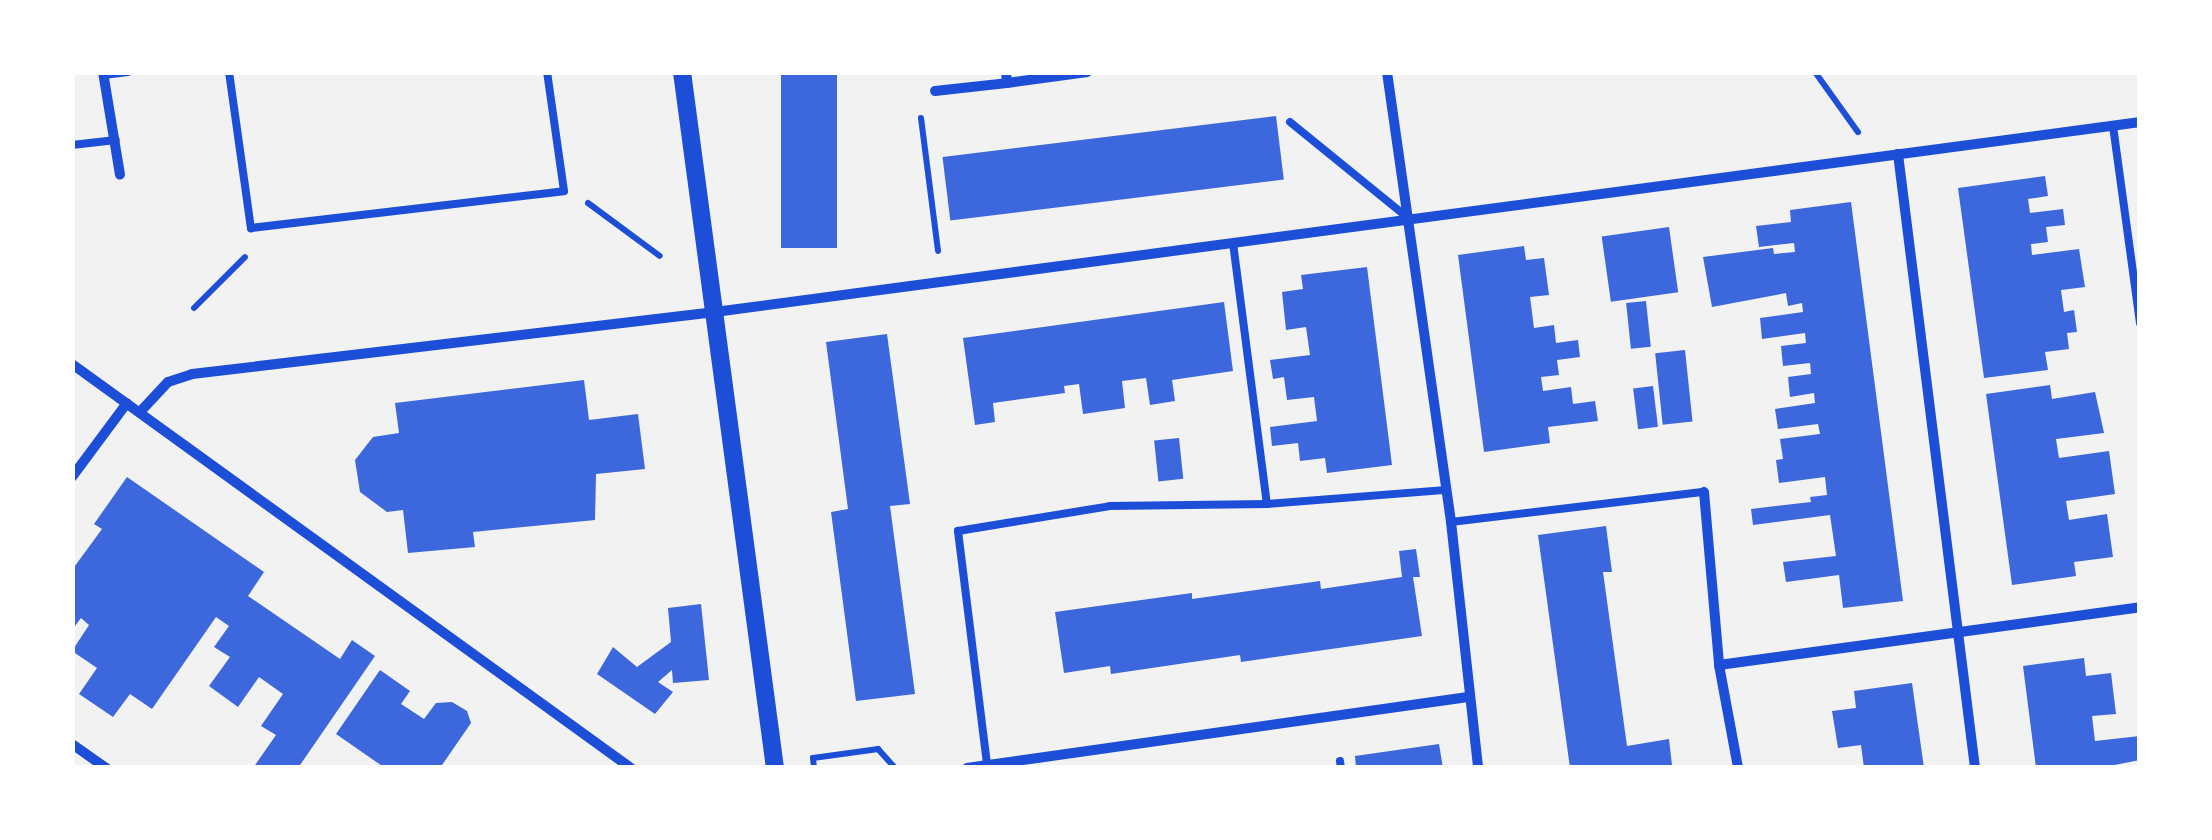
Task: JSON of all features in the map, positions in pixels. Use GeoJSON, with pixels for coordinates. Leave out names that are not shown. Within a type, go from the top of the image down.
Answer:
{"type":"FeatureCollection","features":[{"type":"Feature","properties":{"kind":"street"},"geometry":{"type":"LineString","coordinates":[[682,72],[775,768]]}},
{"type":"Feature","properties":{"kind":"street"},"geometry":{"type":"LineString","coordinates":[[935,91],[1006,78],[1087,72]]}},
{"type":"Feature","properties":{"kind":"street"},"geometry":{"type":"LineString","coordinates":[[1387,72],[1451,522],[1478,768]]}},
{"type":"Feature","properties":{"kind":"street"},"geometry":{"type":"LineString","coordinates":[[103,74],[120,175]]}},
{"type":"Feature","properties":{"kind":"street"},"geometry":{"type":"LineString","coordinates":[[140,412],[168,382],[192,374],[714,312],[2140,122]]}},
{"type":"Feature","properties":{"kind":"street"},"geometry":{"type":"LineString","coordinates":[[1898,154],[1975,768]]}},
{"type":"Feature","properties":{"kind":"street"},"geometry":{"type":"LineString","coordinates":[[72,364],[631,768]]}},
{"type":"Feature","properties":{"kind":"street"},"geometry":{"type":"LineString","coordinates":[[72,478],[127,403]]}},
{"type":"Feature","properties":{"kind":"street"},"geometry":{"type":"LineString","coordinates":[[1704,492],[1719,664],[1738,768]]}},
{"type":"Feature","properties":{"kind":"street"},"geometry":{"type":"LineString","coordinates":[[1719,664],[2140,607]]}},
{"type":"Feature","properties":{"kind":"street"},"geometry":{"type":"LineString","coordinates":[[967,768],[1021,764],[1468,697]]}},
{"type":"Feature","properties":{"kind":"street"},"geometry":{"type":"LineString","coordinates":[[72,744],[106,768]]}},
{"type":"Feature","properties":{"kind":"lane"},"geometry":{"type":"LineString","coordinates":[[103,74],[128,72]]}},
{"type":"Feature","properties":{"kind":"lane"},"geometry":{"type":"LineString","coordinates":[[230,72],[250,228],[564,191],[547,72]]}},
{"type":"Feature","properties":{"kind":"lane"},"geometry":{"type":"LineString","coordinates":[[1290,122],[1409,218]]}},
{"type":"Feature","properties":{"kind":"lane"},"geometry":{"type":"LineString","coordinates":[[2113,126],[2140,324]]}},
{"type":"Feature","properties":{"kind":"lane"},"geometry":{"type":"LineString","coordinates":[[72,144],[116,140]]}},
{"type":"Feature","properties":{"kind":"lane"},"geometry":{"type":"LineString","coordinates":[[1233,243],[1268,504]]}},
{"type":"Feature","properties":{"kind":"lane"},"geometry":{"type":"LineString","coordinates":[[987,764],[958,531],[1110,506],[1268,504],[1446,490]]}},
{"type":"Feature","properties":{"kind":"lane"},"geometry":{"type":"LineString","coordinates":[[1451,522],[1704,492]]}},
{"type":"Feature","properties":{"kind":"path"},"geometry":{"type":"LineString","coordinates":[[1814,72],[1875,158]]}},
{"type":"Feature","properties":{"kind":"path"},"geometry":{"type":"LineString","coordinates":[[920,106],[938,250]]}},
{"type":"Feature","properties":{"kind":"path"},"geometry":{"type":"LineString","coordinates":[[564,191],[578,194],[660,256]]}},
{"type":"Feature","properties":{"kind":"path"},"geometry":{"type":"LineString","coordinates":[[194,308],[245,260],[250,228]]}},
{"type":"Feature","properties":{"kind":"path"},"geometry":{"type":"LineString","coordinates":[[814,768],[813,758],[878,749],[895,768]]}},
{"type":"Feature","properties":{"kind":"building"},"geometry":{"type":"Polygon","coordinates":[[[781,72],[837,72],[837,248],[781,248],[781,72]]]}},
{"type":"Feature","properties":{"kind":"building"},"geometry":{"type":"Polygon","coordinates":[[[1276,116],[1284,180],[950,220],[943,157],[1276,116]]]}},
{"type":"Feature","properties":{"kind":"building"},"geometry":{"type":"Polygon","coordinates":[[[2045,176],[2048,196],[2028,199],[2030,213],[2063,209],[2065,225],[2046,227],[2048,242],[2031,244],[2032,255],[2079,249],[2085,287],[2061,290],[2064,312],[2074,310],[2077,332],[2067,333],[2069,349],[2045,352],[2048,370],[1984,378],[1958,188],[2045,176]]]}},
{"type":"Feature","properties":{"kind":"building"},"geometry":{"type":"Polygon","coordinates":[[[1851,202],[1903,601],[1843,608],[1839,575],[1786,582],[1783,562],[1836,556],[1830,515],[1753,525],[1751,509],[1811,502],[1810,497],[1827,495],[1825,477],[1779,483],[1776,460],[1783,459],[1780,439],[1820,434],[1818,424],[1778,429],[1775,409],[1815,403],[1814,393],[1790,397],[1788,377],[1811,374],[1810,363],[1783,366],[1781,346],[1806,343],[1805,333],[1762,339],[1760,318],[1803,312],[1802,303],[1788,306],[1786,293],[1712,307],[1703,257],[1773,248],[1774,254],[1795,252],[1794,243],[1759,247],[1756,226],[1791,222],[1790,210],[1851,202]]]}},
{"type":"Feature","properties":{"kind":"building"},"geometry":{"type":"Polygon","coordinates":[[[1669,227],[1678,292],[1611,302],[1602,236],[1669,227]]]}},
{"type":"Feature","properties":{"kind":"building"},"geometry":{"type":"Polygon","coordinates":[[[1524,246],[1526,260],[1544,258],[1549,295],[1530,297],[1534,328],[1554,325],[1556,343],[1578,340],[1580,357],[1557,360],[1559,375],[1541,377],[1543,391],[1571,387],[1573,404],[1595,401],[1598,421],[1548,427],[1550,443],[1484,452],[1458,255],[1524,246]]]}},
{"type":"Feature","properties":{"kind":"building"},"geometry":{"type":"Polygon","coordinates":[[[1367,267],[1392,465],[1327,473],[1325,458],[1300,461],[1298,443],[1272,446],[1270,427],[1317,421],[1314,397],[1287,400],[1284,377],[1273,379],[1270,360],[1310,355],[1306,327],[1286,330],[1282,292],[1303,289],[1301,275],[1367,267]]]}},
{"type":"Feature","properties":{"kind":"building"},"geometry":{"type":"Polygon","coordinates":[[[1646,301],[1651,347],[1631,349],[1626,303],[1646,301]]]}},
{"type":"Feature","properties":{"kind":"building"},"geometry":{"type":"Polygon","coordinates":[[[1224,302],[1233,371],[1172,380],[1175,401],[1150,405],[1146,378],[1122,381],[1125,408],[1083,414],[1079,384],[1064,386],[1065,393],[993,403],[995,422],[975,425],[963,338],[1224,302]]]}},
{"type":"Feature","properties":{"kind":"building"},"geometry":{"type":"Polygon","coordinates":[[[887,334],[910,504],[890,506],[915,694],[856,701],[831,512],[848,509],[826,342],[887,334]]]}},
{"type":"Feature","properties":{"kind":"building"},"geometry":{"type":"Polygon","coordinates":[[[1685,350],[1693,422],[1663,425],[1655,353],[1685,350]]]}},
{"type":"Feature","properties":{"kind":"building"},"geometry":{"type":"Polygon","coordinates":[[[584,380],[589,420],[638,414],[645,469],[596,474],[595,520],[473,532],[475,547],[408,553],[403,510],[387,512],[360,492],[355,460],[373,437],[399,433],[395,403],[584,380]]]}},
{"type":"Feature","properties":{"kind":"building"},"geometry":{"type":"Polygon","coordinates":[[[2050,385],[2052,399],[2095,392],[2104,433],[2056,439],[2059,458],[2109,451],[2115,494],[2066,501],[2069,520],[2107,514],[2113,557],[2074,562],[2076,576],[2012,585],[1986,394],[2050,385]]]}},
{"type":"Feature","properties":{"kind":"building"},"geometry":{"type":"Polygon","coordinates":[[[1653,386],[1658,427],[1638,429],[1633,388],[1653,386]]]}},
{"type":"Feature","properties":{"kind":"building"},"geometry":{"type":"Polygon","coordinates":[[[1179,438],[1183,479],[1158,481],[1154,441],[1179,438]]]}},
{"type":"Feature","properties":{"kind":"building"},"geometry":{"type":"Polygon","coordinates":[[[127,477],[264,572],[248,596],[340,659],[352,640],[375,656],[298,768],[253,768],[276,735],[261,726],[283,694],[259,677],[238,707],[209,686],[230,657],[214,647],[229,626],[216,617],[152,709],[130,694],[113,717],[79,694],[97,668],[72,651],[89,625],[81,618],[72,630],[72,570],[102,529],[94,524],[127,477]]]}},
{"type":"Feature","properties":{"kind":"building"},"geometry":{"type":"Polygon","coordinates":[[[1606,526],[1612,572],[1603,572],[1627,746],[1669,739],[1672,765],[1570,768],[1538,535],[1606,526]]]}},
{"type":"Feature","properties":{"kind":"building"},"geometry":{"type":"Polygon","coordinates":[[[1416,549],[1420,577],[1413,577],[1422,636],[1241,662],[1240,655],[1111,674],[1110,666],[1064,673],[1055,612],[1192,593],[1192,599],[1320,581],[1321,589],[1402,577],[1399,551],[1416,549]]]}},
{"type":"Feature","properties":{"kind":"building"},"geometry":{"type":"Polygon","coordinates":[[[701,604],[709,680],[673,683],[672,670],[658,682],[673,692],[655,714],[597,674],[613,647],[637,667],[671,642],[668,608],[701,604]]]}},
{"type":"Feature","properties":{"kind":"building"},"geometry":{"type":"Polygon","coordinates":[[[2084,658],[2086,676],[2111,673],[2116,714],[2092,716],[2095,741],[2140,736],[2140,760],[2099,768],[2036,768],[2023,666],[2084,658]]]}},
{"type":"Feature","properties":{"kind":"building"},"geometry":{"type":"Polygon","coordinates":[[[380,670],[410,691],[401,704],[424,719],[436,703],[452,702],[467,711],[471,723],[440,768],[385,768],[336,734],[380,670]]]}},
{"type":"Feature","properties":{"kind":"building"},"geometry":{"type":"Polygon","coordinates":[[[1912,683],[1924,768],[1864,768],[1861,745],[1838,748],[1832,711],[1856,708],[1854,691],[1912,683]]]}},
{"type":"Feature","properties":{"kind":"building"},"geometry":{"type":"Polygon","coordinates":[[[1439,744],[1443,768],[1356,768],[1355,756],[1439,744]]]}}]}
